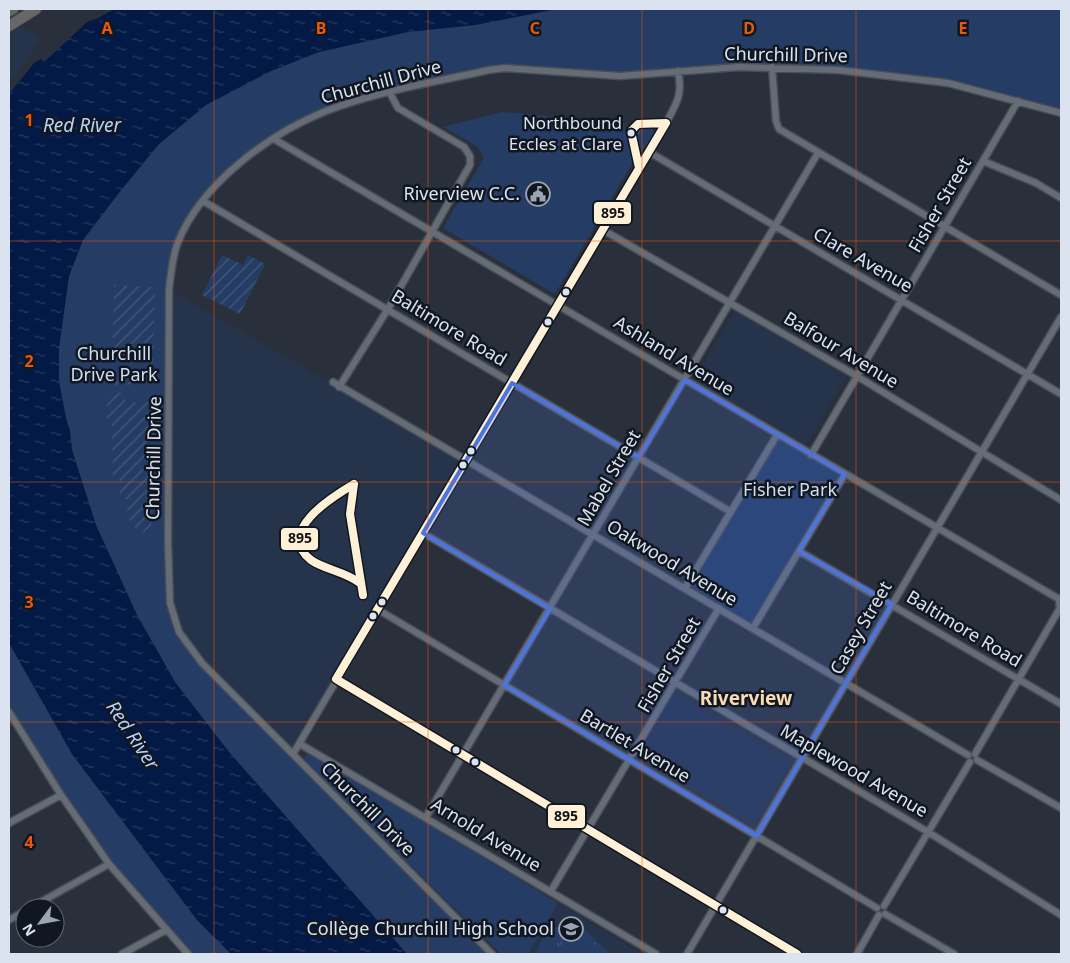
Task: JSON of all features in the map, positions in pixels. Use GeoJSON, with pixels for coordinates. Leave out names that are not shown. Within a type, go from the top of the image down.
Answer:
{"type":"FeatureCollection","features":[{"type":"Feature","properties":{"kind":"highway"},"geometry":{"type":"LineString","coordinates":[[9,11],[13,9]]}},
{"type":"Feature","properties":{"kind":"highway"},"geometry":{"type":"LineString","coordinates":[[12,24],[36,9]]}},
{"type":"Feature","properties":{"kind":"street"},"geometry":{"type":"LineString","coordinates":[[9,11],[12,24]]}},
{"type":"Feature","properties":{"kind":"street"},"geometry":{"type":"LineString","coordinates":[[772,67],[777,124],[784,132],[1061,295]]}},
{"type":"Feature","properties":{"kind":"street","name":"Churchill Drive"},"geometry":{"type":"LineString","coordinates":[[492,954],[202,663],[185,642],[175,622],[170,603],[168,543],[169,290],[171,266],[178,242],[191,217],[203,201],[239,164],[274,139],[328,110],[390,93],[505,68],[605,76],[772,67],[838,70],[893,75],[948,84],[1061,113]]}},
{"type":"Feature","properties":{"kind":"street"},"geometry":{"type":"LineString","coordinates":[[293,754],[465,460],[649,152],[680,96],[681,83],[678,71]]}},
{"type":"Feature","properties":{"kind":"street"},"geometry":{"type":"LineString","coordinates":[[388,310],[470,165],[470,156],[464,147],[398,108],[390,93]]}},
{"type":"Feature","properties":{"kind":"street","name":"Fisher Street"},"geometry":{"type":"LineString","coordinates":[[811,455],[1018,101]]}},
{"type":"Feature","properties":{"kind":"street","name":"Ashland Avenue"},"geometry":{"type":"LineString","coordinates":[[274,139],[1061,601]]}},
{"type":"Feature","properties":{"kind":"street","name":"Clare Avenue"},"geometry":{"type":"LineString","coordinates":[[649,152],[1061,394]]}},
{"type":"Feature","properties":{"kind":"street","name":"Mabel Street"},"geometry":{"type":"LineString","coordinates":[[426,817],[818,153]]}},
{"type":"Feature","properties":{"kind":"street"},"geometry":{"type":"LineString","coordinates":[[983,161],[1036,183],[1061,198]]}},
{"type":"Feature","properties":{"kind":"street","name":"Baltimore Road"},"geometry":{"type":"LineString","coordinates":[[203,201],[731,512]]}},
{"type":"Feature","properties":{"kind":"street","name":"Balfour Avenue"},"geometry":{"type":"LineString","coordinates":[[603,230],[857,376],[1061,500]]}},
{"type":"Feature","properties":{"kind":"street","name":"Oakwood Avenue"},"geometry":{"type":"LineString","coordinates":[[388,310],[336,384],[972,758],[1061,808]]}},
{"type":"Feature","properties":{"kind":"street","name":"Casey Street"},"geometry":{"type":"LineString","coordinates":[[687,954],[1061,317]]}},
{"type":"Feature","properties":{"kind":"street","name":"Fisher Street"},"geometry":{"type":"LineString","coordinates":[[685,588],[777,435]]}},
{"type":"Feature","properties":{"kind":"street"},"geometry":{"type":"LineString","coordinates":[[753,628],[845,474]]}},
{"type":"Feature","properties":{"kind":"street","name":"Maplewood Avenue"},"geometry":{"type":"LineString","coordinates":[[423,533],[928,832],[1061,915]]}},
{"type":"Feature","properties":{"kind":"street","name":"Baltimore Road"},"geometry":{"type":"LineString","coordinates":[[799,550],[1061,704]]}},
{"type":"Feature","properties":{"kind":"street"},"geometry":{"type":"LineString","coordinates":[[857,954],[1018,679],[1061,601]]}},
{"type":"Feature","properties":{"kind":"street","name":"Fisher Street"},"geometry":{"type":"LineString","coordinates":[[551,891],[676,684],[719,608]]}},
{"type":"Feature","properties":{"kind":"street","name":"Bartlet Avenue"},"geometry":{"type":"LineString","coordinates":[[377,609],[954,954]]}},
{"type":"Feature","properties":{"kind":"street"},"geometry":{"type":"LineString","coordinates":[[336,679],[798,954]]}},
{"type":"Feature","properties":{"kind":"street"},"geometry":{"type":"LineString","coordinates":[[9,712],[12,724],[109,864],[188,954]]}},
{"type":"Feature","properties":{"kind":"street","name":"Arnold Avenue"},"geometry":{"type":"LineString","coordinates":[[300,744],[656,954]]}},
{"type":"Feature","properties":{"kind":"street"},"geometry":{"type":"LineString","coordinates":[[9,823],[60,794]]}},
{"type":"Feature","properties":{"kind":"street"},"geometry":{"type":"LineString","coordinates":[[48,898],[109,864]]}},
{"type":"Feature","properties":{"kind":"street"},"geometry":{"type":"LineString","coordinates":[[122,954],[166,930]]}},
{"type":"Feature","properties":{"kind":"highlighted area"},"geometry":{"type":"Polygon","coordinates":[[[685,380],[845,474],[799,551],[892,604],[757,836],[504,685],[550,609],[423,533],[512,383],[639,457],[685,380]]]}},
{"type":"Feature","properties":{"kind":"shaded area"},"geometry":{"type":"Polygon","coordinates":[[[21,26],[41,38],[15,78],[9,74],[9,34],[21,26]]]}},
{"type":"Feature","properties":{"kind":"shaded area"},"geometry":{"type":"Polygon","coordinates":[[[169,290],[465,460],[293,754],[179,632],[170,603],[169,290]]]}},
{"type":"Feature","properties":{"kind":"shaded area"},"geometry":{"type":"Polygon","coordinates":[[[735,311],[846,376],[805,447],[693,381],[735,311]]]}},
{"type":"Feature","properties":{"kind":"shaded area"},"geometry":{"type":"Polygon","coordinates":[[[675,693],[791,762],[754,824],[638,754],[675,693]]]}},
{"type":"Feature","properties":{"kind":"shaded area","name":"Collège Churchill High School"},"geometry":{"type":"Polygon","coordinates":[[[558,903],[642,954],[528,954],[558,903]]]}},
{"type":"Feature","properties":{"kind":"green space","name":"Churchill Drive Park"},"geometry":{"type":"Polygon","coordinates":[[[557,9],[1060,9],[1061,113],[948,83],[772,67],[620,76],[505,68],[390,93],[314,116],[239,163],[191,217],[171,266],[170,603],[185,642],[492,954],[407,954],[229,752],[175,682],[137,615],[96,525],[72,450],[70,431],[59,381],[59,348],[69,276],[83,240],[118,194],[159,144],[206,105],[271,71],[319,52],[408,32],[475,25],[557,9]]]}},
{"type":"Feature","properties":{"kind":"green space","name":"Riverview C.C."},"geometry":{"type":"Polygon","coordinates":[[[503,112],[624,123],[634,160],[555,294],[443,228],[484,158],[477,146],[443,127],[503,112]]]}},
{"type":"Feature","properties":{"kind":"green space"},"geometry":{"type":"Polygon","coordinates":[[[643,126],[651,128],[654,133],[640,155],[635,136],[643,126]]]}},
{"type":"Feature","properties":{"kind":"green space"},"geometry":{"type":"Polygon","coordinates":[[[222,255],[243,265],[248,255],[265,264],[240,314],[202,295],[222,255]]]}},
{"type":"Feature","properties":{"kind":"green space"},"geometry":{"type":"Polygon","coordinates":[[[114,285],[155,287],[153,363],[112,361],[114,285]]]}},
{"type":"Feature","properties":{"kind":"green space"},"geometry":{"type":"Polygon","coordinates":[[[117,372],[137,384],[115,386],[117,372]]]}},
{"type":"Feature","properties":{"kind":"green space"},"geometry":{"type":"Polygon","coordinates":[[[124,392],[125,402],[155,403],[151,532],[135,531],[135,521],[127,520],[128,499],[120,498],[120,479],[113,479],[112,423],[107,423],[107,393],[124,392]]]}},
{"type":"Feature","properties":{"kind":"green space","name":"Fisher Park"},"geometry":{"type":"Polygon","coordinates":[[[778,439],[841,475],[752,623],[691,587],[778,439]]]}},
{"type":"Feature","properties":{"kind":"green space"},"geometry":{"type":"Polygon","coordinates":[[[9,643],[72,754],[197,920],[231,954],[188,954],[109,864],[9,711],[9,643]]]}},
{"type":"Feature","properties":{"kind":"green space"},"geometry":{"type":"Polygon","coordinates":[[[308,751],[558,903],[528,954],[501,954],[310,767],[304,758],[308,751]]]}},
{"type":"Feature","properties":{"kind":"green space"},"geometry":{"type":"Polygon","coordinates":[[[572,923],[583,928],[610,954],[537,954],[540,942],[548,932],[572,923]]]}},
{"type":"Feature","properties":{"kind":"green space"},"geometry":{"type":"Polygon","coordinates":[[[578,928],[603,954],[552,954],[578,928]]]}},
{"type":"Feature","properties":{"kind":"water","name":"Red River"},"geometry":{"type":"Polygon","coordinates":[[[114,9],[557,9],[475,25],[408,32],[319,52],[271,71],[206,105],[159,144],[118,194],[83,240],[69,276],[59,348],[59,381],[70,431],[72,450],[96,525],[137,615],[175,682],[229,752],[407,954],[231,954],[197,920],[72,754],[9,643],[9,94],[34,63],[41,59],[44,62],[87,22],[114,9]]]}},
{"type":"Feature","properties":{"kind":"transit line","name":"895"},"geometry":{"type":"LineString","coordinates":[[336,679],[666,123],[638,124],[631,131],[639,168]]}},
{"type":"Feature","properties":{"kind":"transit line","name":"895"},"geometry":{"type":"LineString","coordinates":[[354,484],[321,506],[303,527],[299,538],[302,549],[311,560],[360,583]]}},
{"type":"Feature","properties":{"kind":"transit line","name":"895"},"geometry":{"type":"LineString","coordinates":[[354,484],[350,514],[363,595]]}},
{"type":"Feature","properties":{"kind":"transit line","name":"895"},"geometry":{"type":"LineString","coordinates":[[336,679],[797,954]]}},
{"type":"Feature","properties":{"kind":"place","name":"Northbound Eccles at Clare"},"geometry":{"type":"Point","coordinates":[631,133]}},
{"type":"Feature","properties":{"kind":"place","name":"Riverview C.C."},"geometry":{"type":"Point","coordinates":[538,194]}},
{"type":"Feature","properties":{"kind":"place","name":"Collège Churchill High School"},"geometry":{"type":"Point","coordinates":[571,929]}},
{"type":"Feature","properties":{"kind":"district","name":"Riverview"},"geometry":{"type":"Point","coordinates":[746,698]}}]}
